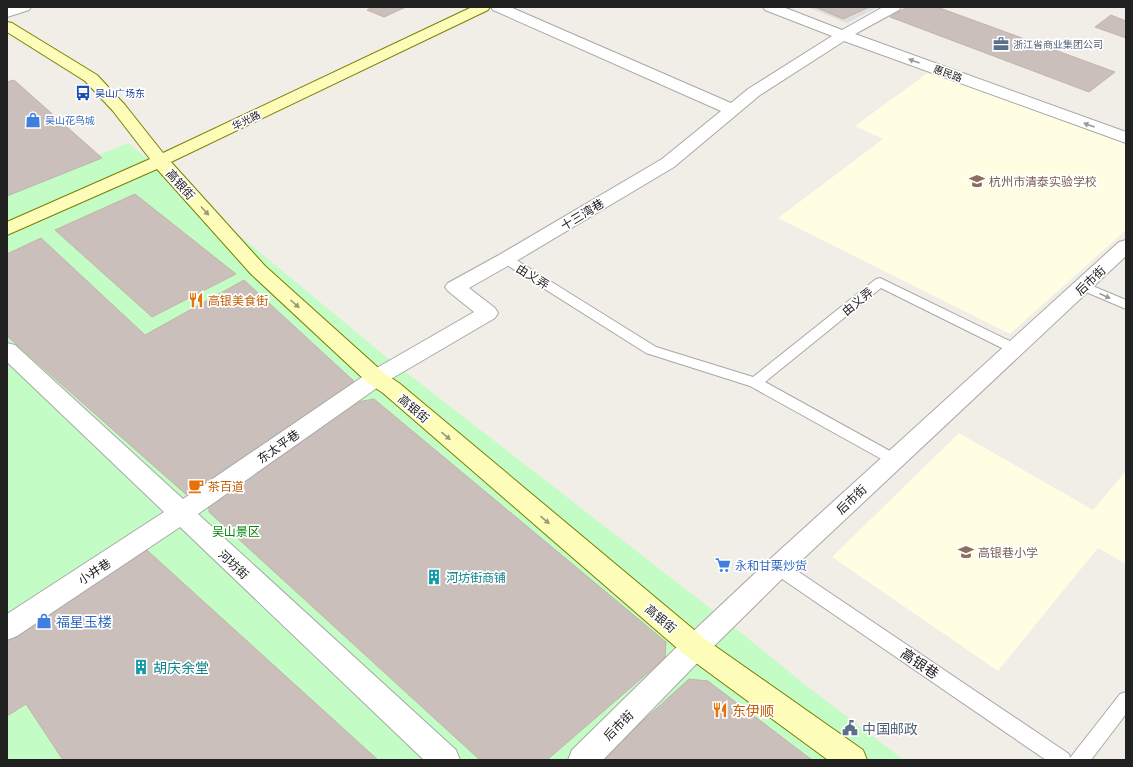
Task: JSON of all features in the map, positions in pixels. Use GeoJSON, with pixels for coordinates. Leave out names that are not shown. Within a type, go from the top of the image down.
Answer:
{"type":"FeatureCollection","features":[{"type":"Feature","properties":{"kind":"street"},"geometry":{"type":"LineString","coordinates":[[7,13],[24,7]]}},
{"type":"Feature","properties":{"kind":"street","name":"华光路"},"geometry":{"type":"LineString","coordinates":[[7,229],[160,162],[483,7]]}},
{"type":"Feature","properties":{"kind":"street"},"geometry":{"type":"LineString","coordinates":[[498,7],[733,110]]}},
{"type":"Feature","properties":{"kind":"street","name":"惠民路"},"geometry":{"type":"LineString","coordinates":[[770,7],[1126,138]]}},
{"type":"Feature","properties":{"kind":"street","name":"十三湾巷"},"geometry":{"type":"LineString","coordinates":[[376,378],[488,313],[455,287],[506,259],[668,163],[754,92],[843,35],[894,7]]}},
{"type":"Feature","properties":{"kind":"street","name":"高银街"},"geometry":{"type":"LineString","coordinates":[[7,26],[91,78],[119,108],[160,162],[258,270],[376,378],[397,394],[695,647],[852,760]]}},
{"type":"Feature","properties":{"kind":"street","name":"后市街"},"geometry":{"type":"LineString","coordinates":[[583,760],[695,647],[778,567],[1126,246]]}},
{"type":"Feature","properties":{"kind":"street","name":"河坊街"},"geometry":{"type":"LineString","coordinates":[[7,350],[180,514],[444,760]]}},
{"type":"Feature","properties":{"kind":"street","name":"东太平巷"},"geometry":{"type":"LineString","coordinates":[[180,514],[376,378]]}},
{"type":"Feature","properties":{"kind":"street","name":"小井巷"},"geometry":{"type":"LineString","coordinates":[[7,628],[180,514]]}},
{"type":"Feature","properties":{"kind":"lane","name":"由义弄"},"geometry":{"type":"LineString","coordinates":[[506,259],[651,350],[755,383],[894,460]]}},
{"type":"Feature","properties":{"kind":"lane","name":"由义弄"},"geometry":{"type":"LineString","coordinates":[[755,383],[880,282],[1015,349]]}},
{"type":"Feature","properties":{"kind":"lane"},"geometry":{"type":"LineString","coordinates":[[1083,286],[1126,305]]}},
{"type":"Feature","properties":{"kind":"lane","name":"高银巷"},"geometry":{"type":"LineString","coordinates":[[778,567],[1062,760]]}},
{"type":"Feature","properties":{"kind":"lane"},"geometry":{"type":"LineString","coordinates":[[1080,760],[1126,700]]}},
{"type":"Feature","properties":{"kind":"shaded area"},"geometry":{"type":"Polygon","coordinates":[[[807,7],[878,7],[847,23],[807,7]]]}},
{"type":"Feature","properties":{"kind":"shaded area","name":"杭州市清泰实验学校"},"geometry":{"type":"Polygon","coordinates":[[[929,72],[1126,144],[1126,230],[1010,334],[778,218],[883,139],[855,126],[929,72]]]}},
{"type":"Feature","properties":{"kind":"shaded area","name":"高银巷小学"},"geometry":{"type":"Polygon","coordinates":[[[959,433],[1093,510],[1126,471],[1126,564],[1098,548],[998,671],[832,557],[959,433]]]}},
{"type":"Feature","properties":{"kind":"green space","name":"吴山景区"},"geometry":{"type":"Polygon","coordinates":[[[128,143],[385,356],[733,626],[805,685],[904,760],[7,760],[7,192],[128,143]]]}},
{"type":"Feature","properties":{"kind":"building"},"geometry":{"type":"Polygon","coordinates":[[[373,7],[406,7],[384,17],[367,10],[373,7]]]}},
{"type":"Feature","properties":{"kind":"building"},"geometry":{"type":"Polygon","coordinates":[[[815,7],[869,7],[843,19],[815,7]]]}},
{"type":"Feature","properties":{"kind":"building","name":"浙江省商业集团公司"},"geometry":{"type":"Polygon","coordinates":[[[907,7],[937,7],[1115,72],[1089,92],[890,17],[907,7]]]}},
{"type":"Feature","properties":{"kind":"building"},"geometry":{"type":"Polygon","coordinates":[[[1111,15],[1126,21],[1126,38],[1095,27],[1111,15]]]}},
{"type":"Feature","properties":{"kind":"building","name":"吴山花鸟城"},"geometry":{"type":"Polygon","coordinates":[[[14,80],[102,158],[7,196],[7,82],[14,80]]]}},
{"type":"Feature","properties":{"kind":"building"},"geometry":{"type":"Polygon","coordinates":[[[135,194],[236,274],[152,317],[55,230],[135,194]]]}},
{"type":"Feature","properties":{"kind":"building"},"geometry":{"type":"Polygon","coordinates":[[[41,238],[145,335],[244,280],[357,384],[190,498],[7,336],[7,254],[41,238]]]}},
{"type":"Feature","properties":{"kind":"building","name":"河坊街商铺"},"geometry":{"type":"Polygon","coordinates":[[[374,399],[666,642],[665,658],[547,760],[480,760],[209,512],[209,505],[357,402],[374,399]]]}},
{"type":"Feature","properties":{"kind":"building","name":"胡庆余堂"},"geometry":{"type":"Polygon","coordinates":[[[138,542],[378,760],[63,760],[26,704],[7,716],[7,630],[138,542]]]}},
{"type":"Feature","properties":{"kind":"building"},"geometry":{"type":"Polygon","coordinates":[[[689,679],[708,681],[812,760],[600,760],[689,679]]]}},
{"type":"Feature","properties":{"kind":"place","name":"浙江省商业集团公司"},"geometry":{"type":"Point","coordinates":[1001,44]}},
{"type":"Feature","properties":{"kind":"place","name":"吴山广场东"},"geometry":{"type":"Point","coordinates":[83,93]}},
{"type":"Feature","properties":{"kind":"place","name":"吴山花鸟城"},"geometry":{"type":"Point","coordinates":[33,120]}},
{"type":"Feature","properties":{"kind":"place","name":"杭州市清泰实验学校"},"geometry":{"type":"Point","coordinates":[977,181]}},
{"type":"Feature","properties":{"kind":"place","name":"高银美食街"},"geometry":{"type":"Point","coordinates":[196,300]}},
{"type":"Feature","properties":{"kind":"place","name":"茶百道"},"geometry":{"type":"Point","coordinates":[196,486]}},
{"type":"Feature","properties":{"kind":"place","name":"高银巷小学"},"geometry":{"type":"Point","coordinates":[966,552]}},
{"type":"Feature","properties":{"kind":"place","name":"永和甘栗炒货"},"geometry":{"type":"Point","coordinates":[723,565]}},
{"type":"Feature","properties":{"kind":"place","name":"河坊街商铺"},"geometry":{"type":"Point","coordinates":[434,577]}},
{"type":"Feature","properties":{"kind":"place","name":"福星玉楼"},"geometry":{"type":"Point","coordinates":[44,621]}},
{"type":"Feature","properties":{"kind":"place","name":"胡庆余堂"},"geometry":{"type":"Point","coordinates":[141,667]}},
{"type":"Feature","properties":{"kind":"place","name":"东伊顺"},"geometry":{"type":"Point","coordinates":[720,710]}},
{"type":"Feature","properties":{"kind":"place","name":"中国邮政"},"geometry":{"type":"Point","coordinates":[850,728]}}]}
